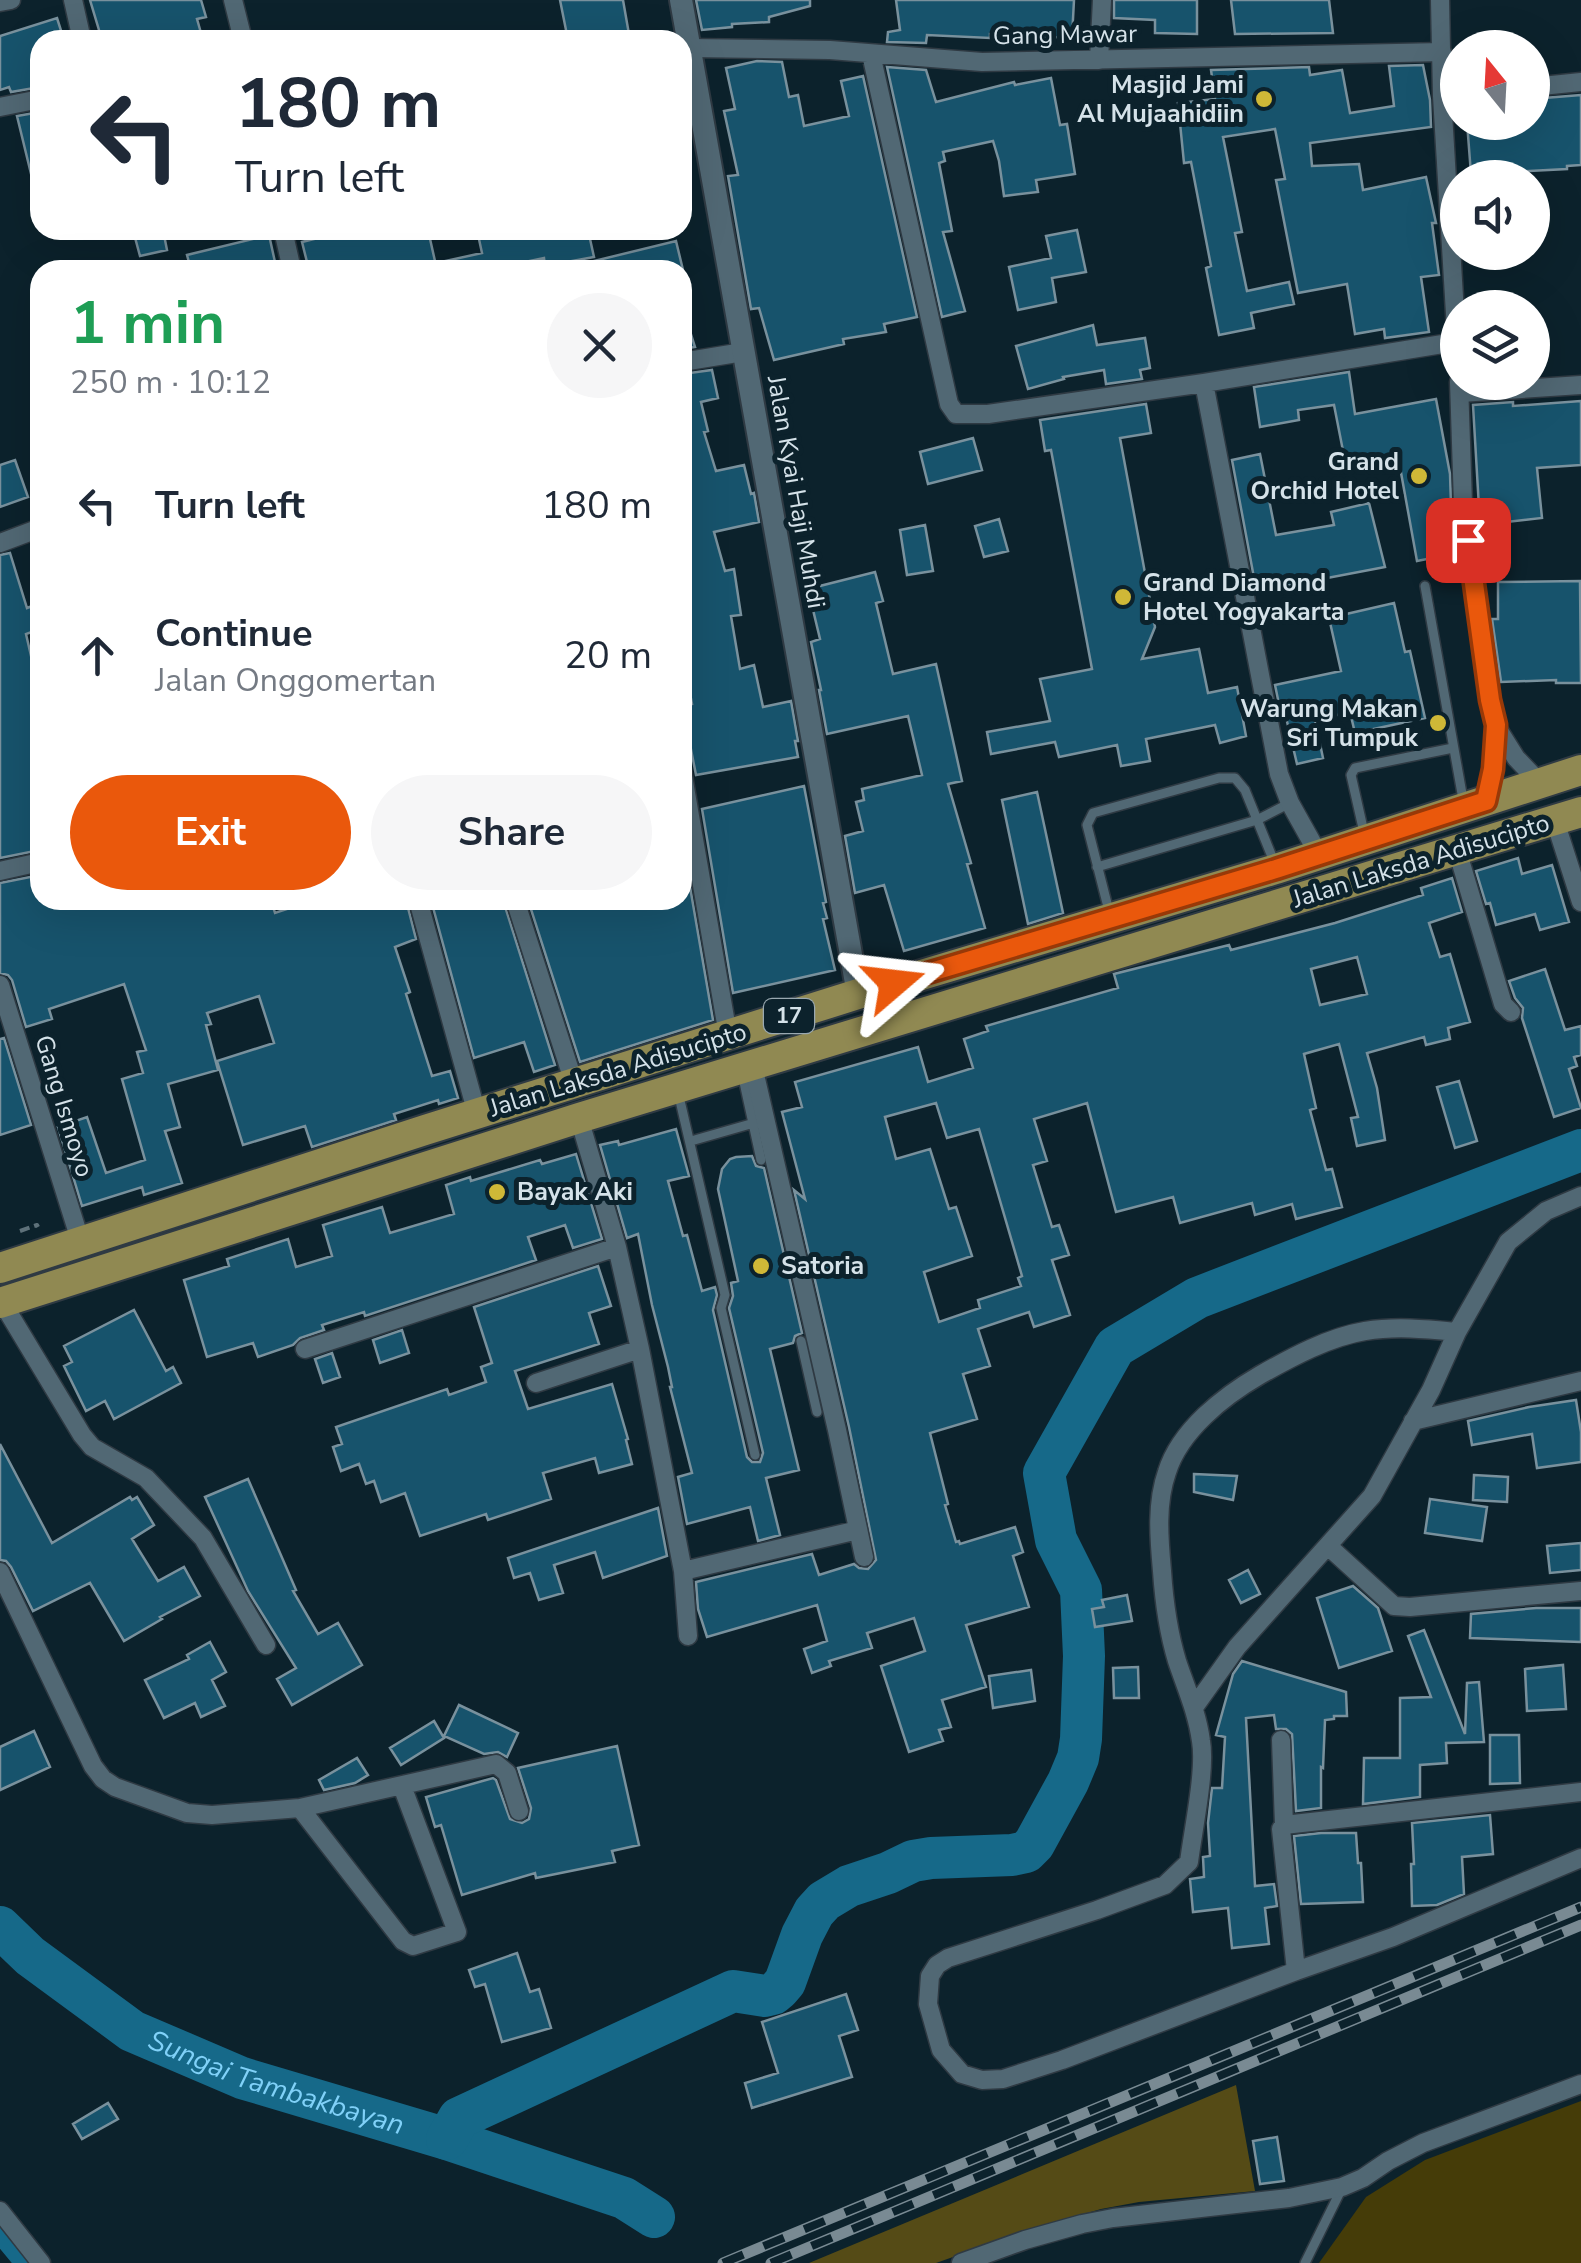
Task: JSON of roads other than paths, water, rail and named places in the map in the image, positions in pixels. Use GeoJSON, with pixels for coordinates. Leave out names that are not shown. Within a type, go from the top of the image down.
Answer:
{"type":"FeatureCollection","features":[{"type":"Feature","properties":{"kind":"highway","name":"Jalan Laksda Adisucipto"},"geometry":{"type":"LineString","coordinates":[[0,1268],[477,1114],[858,994],[1276,869],[1581,770]]}},
{"type":"Feature","properties":{"kind":"highway","name":"Jalan Laksda Adisucipto"},"geometry":{"type":"LineString","coordinates":[[1,1302],[579,1118],[1568,816]]}},
{"type":"Feature","properties":{"kind":"street"},"geometry":{"type":"LineString","coordinates":[[0,2],[11,0]]}},
{"type":"Feature","properties":{"kind":"street"},"geometry":{"type":"LineString","coordinates":[[73,0],[80,30]]}},
{"type":"Feature","properties":{"kind":"street"},"geometry":{"type":"LineString","coordinates":[[233,0],[240,30]]}},
{"type":"Feature","properties":{"kind":"street","name":"Jalan Kyai Haji Muhdi"},"geometry":{"type":"LineString","coordinates":[[681,0],[685,30]]}},
{"type":"Feature","properties":{"kind":"street"},"geometry":{"type":"LineString","coordinates":[[1099,60],[1102,0]]}},
{"type":"Feature","properties":{"kind":"street"},"geometry":{"type":"LineString","coordinates":[[1440,0],[1441,30]]}},
{"type":"Feature","properties":{"kind":"street","name":"Gang Mawar"},"geometry":{"type":"LineString","coordinates":[[692,55],[830,50],[982,62],[1440,52]]}},
{"type":"Feature","properties":{"kind":"street"},"geometry":{"type":"LineString","coordinates":[[871,54],[949,404],[956,414],[988,414],[1440,345]]}},
{"type":"Feature","properties":{"kind":"street","name":"Jalan Kyai Haji Muhdi"},"geometry":{"type":"LineString","coordinates":[[692,76],[858,994]]}},
{"type":"Feature","properties":{"kind":"street"},"geometry":{"type":"LineString","coordinates":[[1550,85],[1581,82]]}},
{"type":"Feature","properties":{"kind":"street"},"geometry":{"type":"LineString","coordinates":[[0,107],[30,101]]}},
{"type":"Feature","properties":{"kind":"street"},"geometry":{"type":"LineString","coordinates":[[1451,140],[1455,290]]}},
{"type":"Feature","properties":{"kind":"street"},"geometry":{"type":"LineString","coordinates":[[692,360],[744,352]]}},
{"type":"Feature","properties":{"kind":"street"},"geometry":{"type":"LineString","coordinates":[[1204,383],[1279,774],[1290,804],[1319,854]]}},
{"type":"Feature","properties":{"kind":"street"},"geometry":{"type":"LineString","coordinates":[[1550,386],[1581,385]]}},
{"type":"Feature","properties":{"kind":"street"},"geometry":{"type":"LineString","coordinates":[[1460,400],[1464,504],[1496,725],[1493,769],[1476,804]]}},
{"type":"Feature","properties":{"kind":"street"},"geometry":{"type":"LineString","coordinates":[[0,543],[30,532]]}},
{"type":"Feature","properties":{"kind":"street"},"geometry":{"type":"LineString","coordinates":[[1496,725],[1516,758],[1540,784]]}},
{"type":"Feature","properties":{"kind":"street"},"geometry":{"type":"LineString","coordinates":[[1568,816],[1581,902]]}},
{"type":"Feature","properties":{"kind":"street"},"geometry":{"type":"LineString","coordinates":[[692,828],[728,1035]]}},
{"type":"Feature","properties":{"kind":"street"},"geometry":{"type":"LineString","coordinates":[[1457,850],[1503,1004],[1511,1012]]}},
{"type":"Feature","properties":{"kind":"street"},"geometry":{"type":"LineString","coordinates":[[0,871],[30,864]]}},
{"type":"Feature","properties":{"kind":"street"},"geometry":{"type":"LineString","coordinates":[[421,910],[477,1114]]}},
{"type":"Feature","properties":{"kind":"street"},"geometry":{"type":"LineString","coordinates":[[519,910],[574,1084]]}},
{"type":"Feature","properties":{"kind":"street","name":"Gang Ismoyo"},"geometry":{"type":"LineString","coordinates":[[0,985],[81,1243]]}},
{"type":"Feature","properties":{"kind":"street"},"geometry":{"type":"LineString","coordinates":[[747,1068],[837,1430],[864,1557]]}},
{"type":"Feature","properties":{"kind":"street"},"geometry":{"type":"LineString","coordinates":[[579,1118],[617,1247],[640,1349],[683,1571],[688,1636]]}},
{"type":"Feature","properties":{"kind":"street"},"geometry":{"type":"LineString","coordinates":[[1195,1706],[1237,1647],[1372,1496],[1431,1390],[1456,1332],[1508,1242],[1546,1212],[1581,1196]]}},
{"type":"Feature","properties":{"kind":"street"},"geometry":{"type":"LineString","coordinates":[[306,1348],[617,1247]]}},
{"type":"Feature","properties":{"kind":"street"},"geometry":{"type":"LineString","coordinates":[[1,1302],[82,1435],[92,1447],[146,1478],[203,1538],[266,1645]]}},
{"type":"Feature","properties":{"kind":"street"},"geometry":{"type":"LineString","coordinates":[[1456,1332],[1413,1328],[1363,1331],[1300,1352],[1231,1392],[1182,1443],[1167,1470],[1160,1502],[1159,1542],[1165,1612],[1177,1660],[1195,1706],[1202,1744],[1189,1862],[1165,1885],[948,1958],[930,1976],[928,2004],[941,2050],[962,2074],[982,2080],[1003,2079],[1393,1937],[1581,1858]]}},
{"type":"Feature","properties":{"kind":"street"},"geometry":{"type":"LineString","coordinates":[[536,1383],[640,1349]]}},
{"type":"Feature","properties":{"kind":"street"},"geometry":{"type":"LineString","coordinates":[[1413,1421],[1581,1381]]}},
{"type":"Feature","properties":{"kind":"street"},"geometry":{"type":"LineString","coordinates":[[683,1571],[858,1530]]}},
{"type":"Feature","properties":{"kind":"street"},"geometry":{"type":"LineString","coordinates":[[1328,1546],[1394,1606],[1581,1591]]}},
{"type":"Feature","properties":{"kind":"street"},"geometry":{"type":"LineString","coordinates":[[0,1572],[93,1766],[114,1787],[188,1813],[212,1815],[300,1808],[496,1764],[507,1772],[519,1811]]}},
{"type":"Feature","properties":{"kind":"street"},"geometry":{"type":"LineString","coordinates":[[1281,1740],[1281,1830],[1296,1971]]}},
{"type":"Feature","properties":{"kind":"street"},"geometry":{"type":"LineString","coordinates":[[300,1808],[402,1941],[412,1946],[457,1932],[402,1786]]}},
{"type":"Feature","properties":{"kind":"street"},"geometry":{"type":"LineString","coordinates":[[1284,1826],[1581,1792]]}},
{"type":"Feature","properties":{"kind":"street"},"geometry":{"type":"LineString","coordinates":[[962,2263],[1054,2231],[1114,2218],[1290,2198],[1342,2187],[1423,2144],[1581,2084]]}},
{"type":"Feature","properties":{"kind":"street"},"geometry":{"type":"LineString","coordinates":[[0,2211],[41,2263]]}},
{"type":"Feature","properties":{"kind":"lane"},"geometry":{"type":"LineString","coordinates":[[1425,586],[1453,748],[1476,804]]}},
{"type":"Feature","properties":{"kind":"lane"},"geometry":{"type":"LineString","coordinates":[[1365,840],[1351,775],[1355,768],[1453,748]]}},
{"type":"Feature","properties":{"kind":"lane"},"geometry":{"type":"LineString","coordinates":[[1111,918],[1087,825],[1092,813],[1220,778],[1235,778],[1246,790],[1276,869]]}},
{"type":"Feature","properties":{"kind":"lane"},"geometry":{"type":"LineString","coordinates":[[1097,866],[1257,820],[1290,804]]}},
{"type":"Feature","properties":{"kind":"lane"},"geometry":{"type":"LineString","coordinates":[[747,1068],[761,1160]]}},
{"type":"Feature","properties":{"kind":"lane"},"geometry":{"type":"LineString","coordinates":[[678,1089],[724,1295],[721,1308],[755,1455]]}},
{"type":"Feature","properties":{"kind":"lane"},"geometry":{"type":"LineString","coordinates":[[691,1142],[754,1123]]}},
{"type":"Feature","properties":{"kind":"lane"},"geometry":{"type":"LineString","coordinates":[[801,1341],[816,1412]]}},
{"type":"Feature","properties":{"kind":"lane"},"geometry":{"type":"LineString","coordinates":[[1306,2263],[1342,2187]]}},
{"type":"Feature","properties":{"kind":"waterway"},"geometry":{"type":"LineString","coordinates":[[447,2139],[459,2118],[733,1991],[773,1994],[785,1982],[814,1912],[849,1886],[913,1861],[1026,1852],[1068,1782],[1081,1739],[1081,1590],[1056,1540],[1044,1473],[1115,1347],[1197,1298],[1581,1150]]}},
{"type":"Feature","properties":{"kind":"waterway","name":"Sungai Tambakbayan"},"geometry":{"type":"LineString","coordinates":[[0,1927],[30,1956],[132,2031],[242,2078],[447,2139],[624,2198],[654,2217]]}},
{"type":"Feature","properties":{"kind":"waterway"},"geometry":{"type":"LineString","coordinates":[[0,2229],[28,2263]]}},
{"type":"Feature","properties":{"kind":"railway"},"geometry":{"type":"LineString","coordinates":[[723,2263],[1581,1907]]}},
{"type":"Feature","properties":{"kind":"railway"},"geometry":{"type":"LineString","coordinates":[[771,2263],[1581,1925]]}},
{"type":"Feature","properties":{"kind":"place","name":"Masjid Jami Al Mujaahidiin"},"geometry":{"type":"Point","coordinates":[1264,99]}},
{"type":"Feature","properties":{"kind":"place","name":"Grand Orchid Hotel"},"geometry":{"type":"Point","coordinates":[1419,476]}},
{"type":"Feature","properties":{"kind":"place","name":"Grand Diamond Hotel Yogyakarta"},"geometry":{"type":"Point","coordinates":[1123,597]}},
{"type":"Feature","properties":{"kind":"place","name":"Warung Makan Sri Tumpuk"},"geometry":{"type":"Point","coordinates":[1438,723]}},
{"type":"Feature","properties":{"kind":"place","name":"Bayak Aki"},"geometry":{"type":"Point","coordinates":[497,1192]}},
{"type":"Feature","properties":{"kind":"place","name":"Satoria"},"geometry":{"type":"Point","coordinates":[761,1266]}}]}
